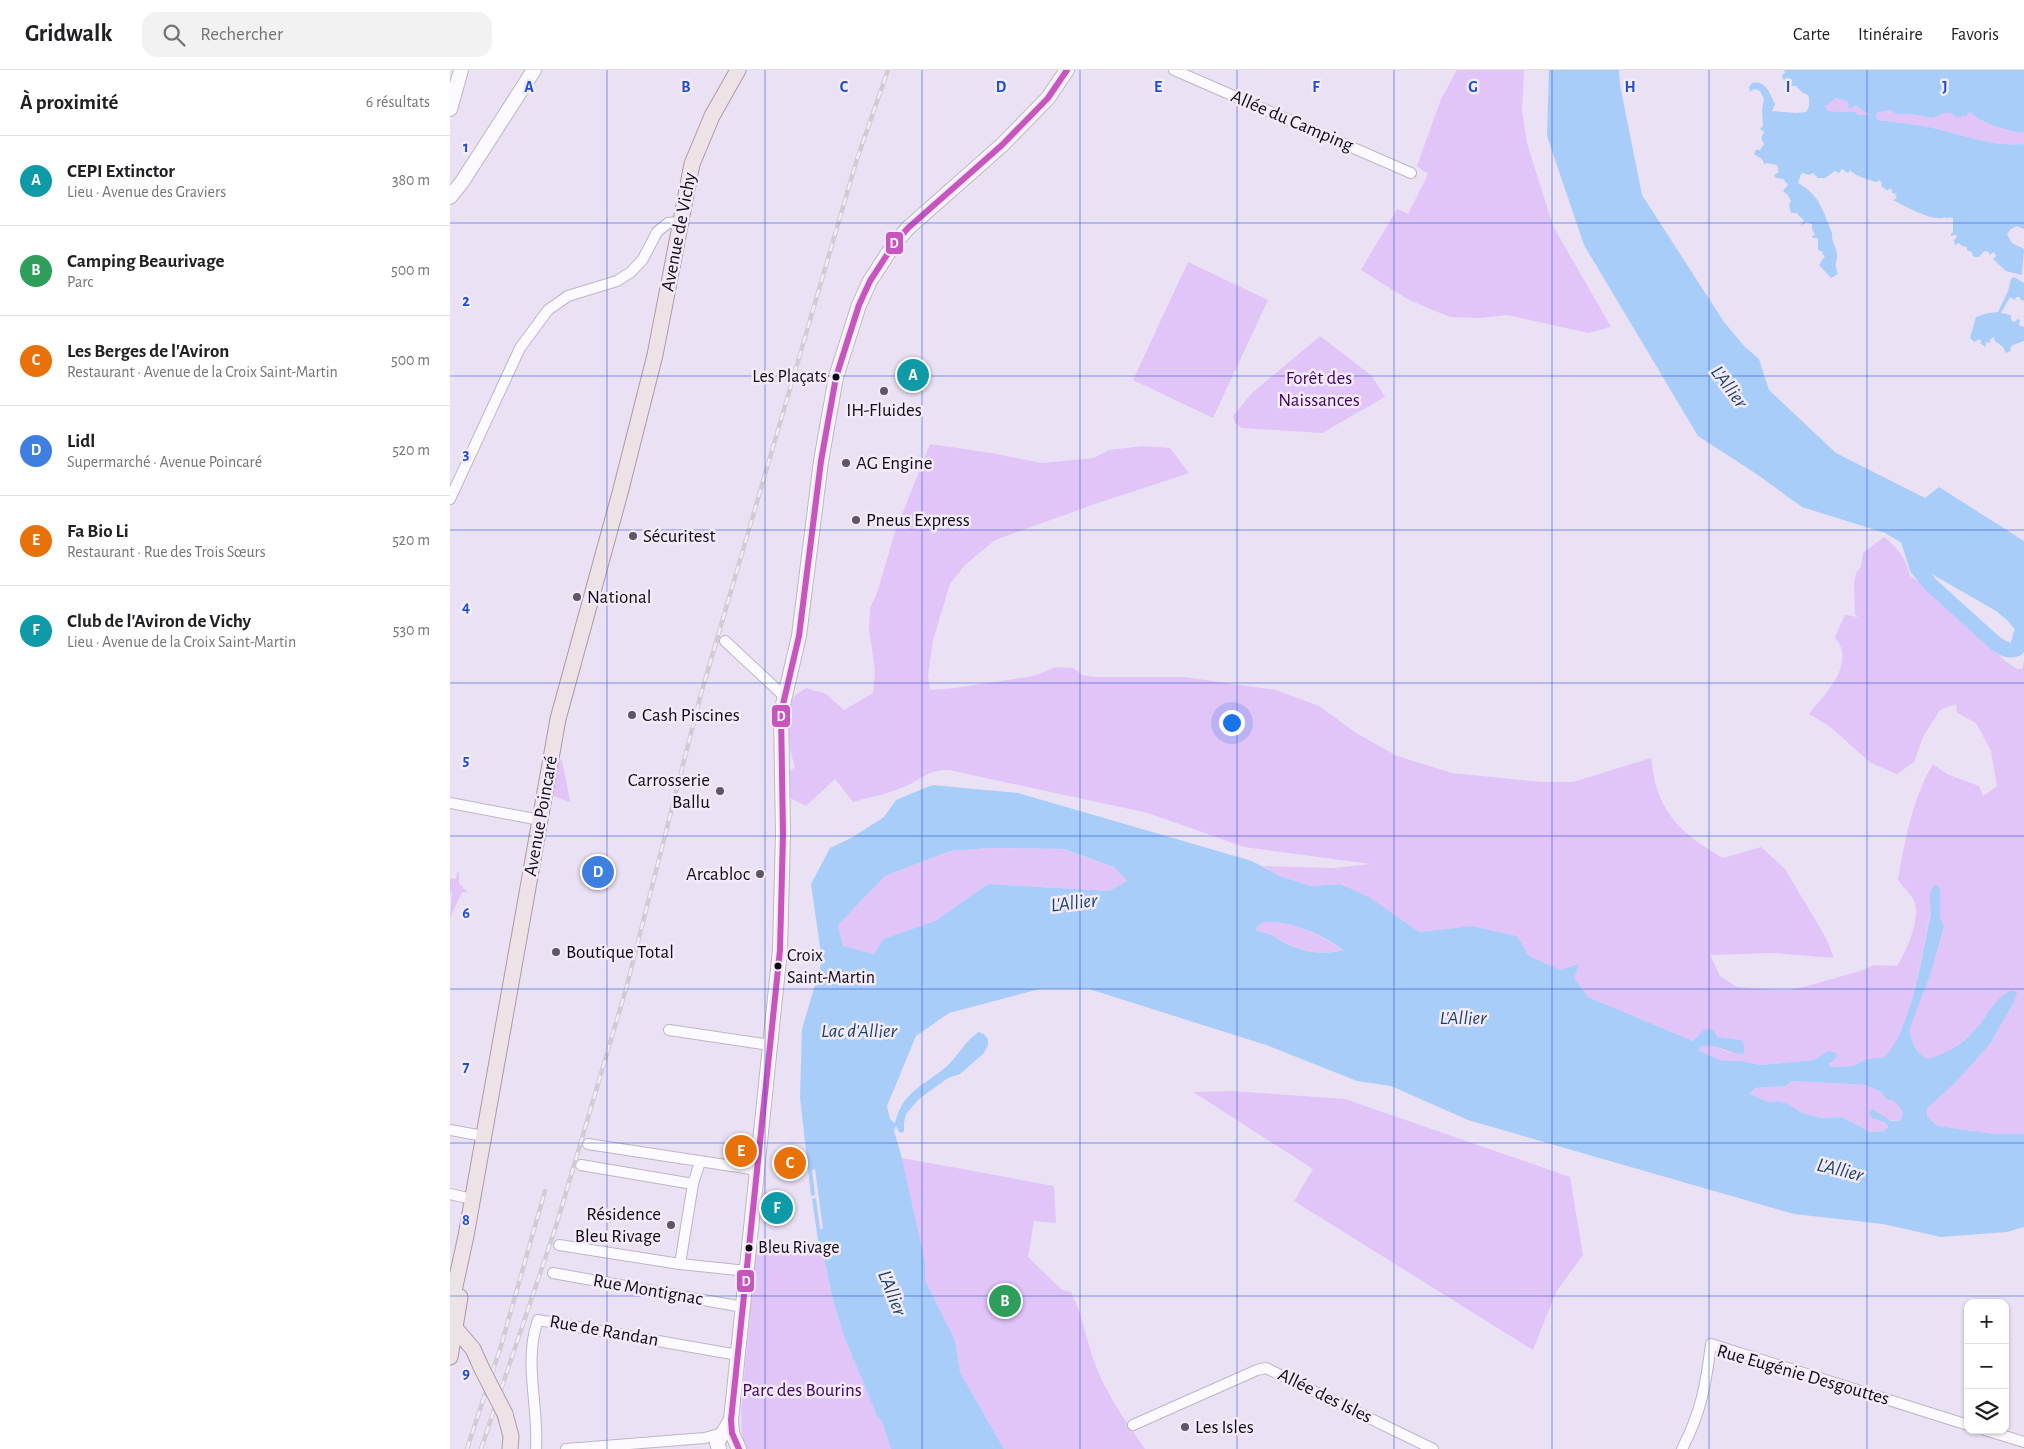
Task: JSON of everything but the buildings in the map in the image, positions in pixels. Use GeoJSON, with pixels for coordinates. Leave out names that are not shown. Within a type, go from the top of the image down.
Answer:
{"type":"FeatureCollection","features":[{"type":"Feature","properties":{"kind":"main road","name":"Avenue de Vichy"},"geometry":{"type":"LineString","coordinates":[[644,402],[655,356],[679,222],[692,164],[712,116],[738,70]]}},
{"type":"Feature","properties":{"kind":"main road","name":"Avenue Poincaré"},"geometry":{"type":"LineString","coordinates":[[455,1287],[466,1236],[564,695],[644,402]]}},
{"type":"Feature","properties":{"kind":"main road"},"geometry":{"type":"LineString","coordinates":[[450,1309],[455,1287]]}},
{"type":"Feature","properties":{"kind":"main road"},"geometry":{"type":"LineString","coordinates":[[451,1343],[455,1287]]}},
{"type":"Feature","properties":{"kind":"main road"},"geometry":{"type":"LineString","coordinates":[[451,1343],[473,1349],[505,1414],[510,1431],[510,1449]]}},
{"type":"Feature","properties":{"kind":"main road"},"geometry":{"type":"LineString","coordinates":[[451,1343],[481,1367]]}},
{"type":"Feature","properties":{"kind":"street"},"geometry":{"type":"LineString","coordinates":[[450,109],[461,70]]}},
{"type":"Feature","properties":{"kind":"street"},"geometry":{"type":"LineString","coordinates":[[450,197],[456,181],[534,70]]}},
{"type":"Feature","properties":{"kind":"street"},"geometry":{"type":"LineString","coordinates":[[719,1449],[717,1443],[727,1429],[738,1355],[780,950],[783,899],[781,713],[804,610],[821,460],[833,392],[844,348],[859,305],[881,263],[908,228],[1002,145],[1043,96],[1060,70]]}},
{"type":"Feature","properties":{"kind":"street"},"geometry":{"type":"LineString","coordinates":[[1020,125],[1048,98],[1067,70]]}},
{"type":"Feature","properties":{"kind":"street","name":"Allée du Camping"},"geometry":{"type":"LineString","coordinates":[[1174,70],[1411,173]]}},
{"type":"Feature","properties":{"kind":"street"},"geometry":{"type":"LineString","coordinates":[[450,499],[520,348],[548,310],[568,296],[617,280],[631,272],[643,259],[657,232],[668,223],[679,222]]}},
{"type":"Feature","properties":{"kind":"street"},"geometry":{"type":"LineString","coordinates":[[725,641],[784,696]]}},
{"type":"Feature","properties":{"kind":"street"},"geometry":{"type":"LineString","coordinates":[[450,803],[540,820]]}},
{"type":"Feature","properties":{"kind":"street"},"geometry":{"type":"LineString","coordinates":[[669,1030],[770,1045]]}},
{"type":"Feature","properties":{"kind":"street"},"geometry":{"type":"LineString","coordinates":[[450,1130],[483,1136]]}},
{"type":"Feature","properties":{"kind":"street"},"geometry":{"type":"LineString","coordinates":[[588,1144],[758,1170]]}},
{"type":"Feature","properties":{"kind":"street"},"geometry":{"type":"LineString","coordinates":[[680,1264],[693,1184],[700,1162]]}},
{"type":"Feature","properties":{"kind":"street"},"geometry":{"type":"LineString","coordinates":[[581,1165],[693,1184]]}},
{"type":"Feature","properties":{"kind":"street"},"geometry":{"type":"LineString","coordinates":[[450,1194],[472,1199]]}},
{"type":"Feature","properties":{"kind":"street"},"geometry":{"type":"LineString","coordinates":[[559,1245],[680,1264],[747,1271]]}},
{"type":"Feature","properties":{"kind":"street","name":"Rue Montignac"},"geometry":{"type":"LineString","coordinates":[[553,1273],[743,1307]]}},
{"type":"Feature","properties":{"kind":"street","name":"Rue de Randan"},"geometry":{"type":"LineString","coordinates":[[536,1449],[531,1353],[538,1320],[738,1355]]}},
{"type":"Feature","properties":{"kind":"street","name":"Rue Eugénie Desgouttes"},"geometry":{"type":"LineString","coordinates":[[1682,1449],[1692,1430],[1705,1393],[1711,1344],[1964,1424]]}},
{"type":"Feature","properties":{"kind":"street","name":"Allée des Isles"},"geometry":{"type":"LineString","coordinates":[[1133,1425],[1257,1370],[1266,1368],[1433,1449]]}},
{"type":"Feature","properties":{"kind":"street"},"geometry":{"type":"LineString","coordinates":[[566,1449],[706,1438],[727,1429]]}},
{"type":"Feature","properties":{"kind":"street"},"geometry":{"type":"LineString","coordinates":[[727,1429],[739,1449]]}},
{"type":"Feature","properties":{"kind":"street"},"geometry":{"type":"LineString","coordinates":[[1998,1434],[2024,1442]]}},
{"type":"Feature","properties":{"kind":"green space"},"geometry":{"type":"Polygon","coordinates":[[[1457,70],[1524,70],[1522,111],[1527,143],[1553,226],[1611,327],[1588,333],[1507,315],[1480,318],[1450,317],[1409,300],[1361,270],[1397,209],[1408,214],[1428,174],[1417,166],[1441,99],[1457,70]]]}},
{"type":"Feature","properties":{"kind":"green space"},"geometry":{"type":"Polygon","coordinates":[[[1834,98],[1847,101],[1848,107],[1855,105],[1870,115],[1858,115],[1844,111],[1828,111],[1825,107],[1834,98]]]}},
{"type":"Feature","properties":{"kind":"green space"},"geometry":{"type":"Polygon","coordinates":[[[1891,110],[1896,114],[1911,114],[1933,118],[1946,113],[1952,113],[1958,117],[1970,112],[1993,126],[2021,133],[2024,132],[2024,144],[1987,142],[1929,127],[1878,120],[1876,118],[1876,113],[1891,110]]]}},
{"type":"Feature","properties":{"kind":"green space"},"geometry":{"type":"Polygon","coordinates":[[[1188,262],[1268,300],[1213,418],[1133,380],[1188,262]]]}},
{"type":"Feature","properties":{"kind":"green space","name":"Forêt des Naissances"},"geometry":{"type":"Polygon","coordinates":[[[1320,336],[1372,376],[1385,397],[1322,433],[1242,428],[1235,423],[1233,416],[1252,393],[1320,336]]]}},
{"type":"Feature","properties":{"kind":"green space"},"geometry":{"type":"Polygon","coordinates":[[[930,444],[1042,463],[1094,458],[1109,450],[1143,446],[1170,448],[1189,473],[995,540],[965,565],[950,584],[933,640],[928,676],[930,690],[1034,676],[1056,667],[1073,668],[1082,675],[1094,677],[1184,677],[1276,690],[1319,706],[1356,733],[1397,756],[1452,773],[1542,782],[1573,782],[1651,758],[1658,792],[1663,804],[1676,823],[1702,845],[1723,858],[1761,847],[1785,869],[1826,938],[1834,958],[1773,953],[1710,955],[1720,976],[1737,987],[1789,990],[1860,971],[1874,965],[1897,966],[1911,936],[1916,918],[1914,900],[1898,880],[1915,806],[1933,764],[1947,774],[1979,786],[1983,796],[1997,786],[1991,751],[1976,723],[1957,713],[1956,704],[1940,710],[1923,737],[1914,762],[1897,774],[1871,763],[1829,726],[1809,714],[1832,685],[1840,669],[1842,651],[1835,637],[1845,615],[1858,617],[1855,614],[1854,584],[1856,573],[1861,566],[1863,553],[1884,537],[1901,554],[1910,576],[1944,599],[1975,627],[2004,660],[2017,669],[2022,669],[2024,661],[2024,1134],[1994,1134],[1938,1126],[1927,1117],[1926,1108],[1955,1083],[1990,1044],[2013,1004],[2004,994],[1974,1032],[1952,1050],[1928,1060],[1924,1058],[1915,1046],[1910,1028],[1931,973],[1944,928],[1940,917],[1940,889],[1932,887],[1930,914],[1917,980],[1906,1021],[1892,1049],[1885,1057],[1866,1059],[1853,1066],[1831,1067],[1829,1051],[1814,1060],[1760,1065],[1742,1061],[1723,1061],[1698,1051],[1700,1047],[1707,1044],[1734,1054],[1697,1038],[1693,1041],[1588,997],[1574,978],[1529,956],[1517,936],[1472,926],[1419,932],[1342,884],[1310,886],[1280,876],[1262,866],[1333,868],[1371,864],[1244,847],[1148,813],[949,770],[936,771],[900,789],[853,802],[835,779],[806,806],[790,798],[789,772],[795,767],[789,742],[787,722],[790,705],[794,697],[806,688],[826,694],[844,710],[873,693],[875,670],[869,629],[870,608],[877,593],[895,532],[930,444]]]}},
{"type":"Feature","properties":{"kind":"green space"},"geometry":{"type":"Polygon","coordinates":[[[562,760],[569,802],[553,796],[559,761],[562,760]]]}},
{"type":"Feature","properties":{"kind":"green space"},"geometry":{"type":"Polygon","coordinates":[[[991,848],[1063,849],[1114,867],[1127,881],[1109,891],[988,884],[935,921],[883,939],[874,954],[843,946],[838,925],[885,876],[950,851],[991,848]]]}},
{"type":"Feature","properties":{"kind":"green space"},"geometry":{"type":"Polygon","coordinates":[[[457,872],[459,873],[459,883],[468,893],[462,892],[450,918],[452,893],[450,892],[450,878],[456,879],[457,872]]]}},
{"type":"Feature","properties":{"kind":"green space"},"geometry":{"type":"Polygon","coordinates":[[[1263,922],[1296,926],[1344,950],[1317,952],[1297,948],[1271,935],[1257,931],[1256,928],[1263,922]]]}},
{"type":"Feature","properties":{"kind":"green space"},"geometry":{"type":"Polygon","coordinates":[[[1792,1081],[1865,1085],[1881,1092],[1887,1100],[1893,1100],[1902,1110],[1903,1115],[1899,1121],[1872,1118],[1886,1123],[1888,1127],[1884,1131],[1868,1132],[1841,1117],[1822,1118],[1802,1113],[1786,1103],[1779,1101],[1768,1102],[1750,1094],[1755,1088],[1785,1086],[1792,1081]]]}},
{"type":"Feature","properties":{"kind":"green space"},"geometry":{"type":"Polygon","coordinates":[[[1232,1091],[1345,1099],[1570,1177],[1583,1255],[1556,1292],[1533,1350],[1294,1201],[1313,1169],[1193,1092],[1232,1091]]]}},
{"type":"Feature","properties":{"kind":"green space"},"geometry":{"type":"Polygon","coordinates":[[[902,1158],[1054,1186],[1056,1223],[1034,1221],[1028,1257],[1062,1290],[1071,1292],[1102,1380],[1145,1449],[1004,1449],[960,1372],[955,1340],[925,1280],[925,1262],[902,1158]]]}},
{"type":"Feature","properties":{"kind":"green space","name":"Parc des Bourins"},"geometry":{"type":"Polygon","coordinates":[[[756,1248],[823,1254],[834,1304],[844,1336],[877,1416],[882,1422],[891,1449],[745,1449],[742,1439],[741,1411],[756,1248]]]}},
{"type":"Feature","properties":{"kind":"water","name":"L'Allier"},"geometry":{"type":"Polygon","coordinates":[[[1549,70],[1619,70],[1620,85],[1642,195],[1724,322],[1744,346],[1759,359],[1769,390],[1836,453],[1925,498],[1939,487],[2024,541],[2024,641],[2008,621],[1996,611],[1930,573],[1902,543],[1885,533],[1802,507],[1755,473],[1698,436],[1584,245],[1547,136],[1549,70]]]}},
{"type":"Feature","properties":{"kind":"water"},"geometry":{"type":"Polygon","coordinates":[[[1784,70],[2024,70],[2024,132],[2021,133],[2000,128],[1976,117],[1970,112],[1966,117],[1964,115],[1958,118],[1949,113],[1943,113],[1933,118],[1911,114],[1896,114],[1891,110],[1876,113],[1878,120],[1929,127],[1999,144],[2024,144],[2024,229],[2017,226],[2007,234],[2012,243],[2024,249],[2022,275],[2006,271],[1993,259],[1996,256],[1994,252],[1989,255],[1989,252],[1984,251],[1979,257],[1975,257],[1972,255],[1973,253],[1967,250],[1967,247],[1959,243],[1955,245],[1954,240],[1957,237],[1956,235],[1951,236],[1953,232],[1953,218],[1934,218],[1912,210],[1893,200],[1897,198],[1895,195],[1897,194],[1892,193],[1892,190],[1889,188],[1888,191],[1881,186],[1882,183],[1879,180],[1877,182],[1870,180],[1850,170],[1848,173],[1842,169],[1839,173],[1835,171],[1825,178],[1818,178],[1813,173],[1809,175],[1803,173],[1798,183],[1816,198],[1832,233],[1837,254],[1838,274],[1831,278],[1819,265],[1825,256],[1822,254],[1823,252],[1818,250],[1818,238],[1813,238],[1812,236],[1815,235],[1812,224],[1806,222],[1801,226],[1804,220],[1797,213],[1791,213],[1789,204],[1791,201],[1783,191],[1788,185],[1784,179],[1776,178],[1774,175],[1779,172],[1777,165],[1766,163],[1765,165],[1762,159],[1754,154],[1764,144],[1761,138],[1764,132],[1760,129],[1763,126],[1762,111],[1764,99],[1760,91],[1754,89],[1750,92],[1749,87],[1752,83],[1761,84],[1767,89],[1775,104],[1772,111],[1796,113],[1806,112],[1808,108],[1808,95],[1796,86],[1792,86],[1791,89],[1785,85],[1782,75],[1785,73],[1784,70]],[[1835,98],[1825,107],[1828,111],[1855,112],[1858,115],[1870,115],[1855,105],[1852,108],[1848,108],[1849,104],[1847,101],[1835,98]]]}},
{"type":"Feature","properties":{"kind":"water"},"geometry":{"type":"Polygon","coordinates":[[[2014,277],[2024,283],[2024,300],[2022,301],[2019,297],[2016,297],[2015,300],[2010,297],[2001,313],[2011,315],[2011,320],[2014,322],[2018,319],[2020,320],[2019,325],[2024,327],[2024,341],[2013,345],[2010,348],[2011,351],[2006,353],[2003,347],[1995,341],[1994,337],[1990,339],[1990,343],[1986,342],[1986,347],[1980,343],[1982,341],[1979,339],[1974,342],[1970,338],[1976,317],[1998,312],[2008,291],[2011,279],[2014,277]]]}},
{"type":"Feature","properties":{"kind":"water","name":"L'Allier"},"geometry":{"type":"Polygon","coordinates":[[[932,785],[1018,793],[1252,861],[1280,876],[1310,886],[1341,884],[1370,898],[1419,932],[1472,926],[1517,936],[1529,956],[1560,970],[1579,964],[1574,978],[1588,997],[1693,1041],[1704,1030],[1713,1029],[1717,1037],[1741,1040],[1744,1045],[1744,1054],[1711,1046],[1700,1047],[1699,1051],[1723,1061],[1742,1061],[1760,1065],[1814,1060],[1828,1051],[1836,1053],[1837,1057],[1829,1064],[1831,1067],[1853,1066],[1866,1059],[1885,1057],[1903,1027],[1915,990],[1930,917],[1930,895],[1936,884],[1940,889],[1940,917],[1944,927],[1931,973],[1910,1028],[1911,1037],[1918,1051],[1928,1059],[1953,1048],[1974,1031],[2002,996],[2014,990],[2017,993],[2013,1004],[1990,1044],[1955,1083],[1927,1108],[1927,1117],[1938,1126],[1994,1134],[2024,1134],[2024,1227],[2007,1232],[1941,1237],[1883,1224],[1794,1214],[1468,1120],[1391,1086],[1357,1081],[1266,1045],[1089,989],[1040,989],[949,1013],[916,1036],[887,1106],[890,1119],[895,1123],[899,1111],[910,1095],[949,1064],[970,1039],[979,1032],[988,1039],[988,1045],[984,1053],[960,1074],[948,1078],[919,1099],[906,1114],[904,1131],[902,1133],[899,1132],[896,1126],[894,1131],[902,1158],[925,1262],[925,1280],[955,1340],[960,1372],[1004,1449],[891,1449],[882,1422],[877,1416],[844,1336],[834,1304],[818,1240],[812,1199],[816,1198],[820,1229],[823,1228],[815,1169],[812,1170],[815,1195],[811,1196],[800,1097],[802,1029],[822,961],[811,884],[830,848],[853,837],[884,817],[896,800],[932,785]],[[991,848],[950,851],[885,876],[838,925],[843,946],[874,954],[883,939],[935,921],[988,884],[1109,891],[1127,881],[1114,867],[1064,849],[991,848]],[[1263,922],[1256,928],[1257,931],[1271,935],[1303,950],[1323,953],[1344,950],[1315,933],[1295,926],[1263,922]],[[1792,1081],[1785,1086],[1755,1088],[1750,1094],[1768,1102],[1779,1101],[1786,1103],[1802,1113],[1822,1118],[1841,1117],[1868,1132],[1884,1131],[1888,1127],[1886,1123],[1872,1118],[1869,1114],[1872,1109],[1891,1121],[1899,1121],[1903,1115],[1902,1110],[1893,1100],[1887,1100],[1881,1092],[1865,1085],[1792,1081]]]}},
{"type":"Feature","properties":{"kind":"waterway"},"geometry":{"type":"LineString","coordinates":[[1907,536],[1917,568],[1930,584],[1994,642],[2005,649],[2017,649],[2021,634],[2024,634]]}},
{"type":"Feature","properties":{"kind":"railway"},"geometry":{"type":"LineString","coordinates":[[481,1449],[557,1223],[626,989],[701,694],[857,159],[888,70]]}},
{"type":"Feature","properties":{"kind":"railway"},"geometry":{"type":"LineString","coordinates":[[467,1449],[501,1346],[545,1191]]}},
{"type":"Feature","properties":{"kind":"transit line","name":"D"},"geometry":{"type":"LineString","coordinates":[[739,1449],[732,1433],[731,1420],[780,950],[783,834],[781,713],[799,636],[821,461],[836,377],[859,305],[870,281],[894,244],[908,228],[1002,145],[1048,98],[1067,70]]}},
{"type":"Feature","properties":{"kind":"place","name":"CEPI Extinctor"},"geometry":{"type":"Point","coordinates":[913,375]}},
{"type":"Feature","properties":{"kind":"place","name":"Les Plaçats"},"geometry":{"type":"Point","coordinates":[836,377]}},
{"type":"Feature","properties":{"kind":"place","name":"IH-Fluides"},"geometry":{"type":"Point","coordinates":[884,391]}},
{"type":"Feature","properties":{"kind":"place","name":"AG Engine"},"geometry":{"type":"Point","coordinates":[846,463]}},
{"type":"Feature","properties":{"kind":"place","name":"Pneus Express"},"geometry":{"type":"Point","coordinates":[856,520]}},
{"type":"Feature","properties":{"kind":"place","name":"Sécuritest"},"geometry":{"type":"Point","coordinates":[633,536]}},
{"type":"Feature","properties":{"kind":"place","name":"National"},"geometry":{"type":"Point","coordinates":[577,597]}},
{"type":"Feature","properties":{"kind":"place","name":"Cash Piscines"},"geometry":{"type":"Point","coordinates":[632,715]}},
{"type":"Feature","properties":{"kind":"place","name":"Carrosserie Ballu"},"geometry":{"type":"Point","coordinates":[720,791]}},
{"type":"Feature","properties":{"kind":"place","name":"Lidl"},"geometry":{"type":"Point","coordinates":[598,872]}},
{"type":"Feature","properties":{"kind":"place","name":"Arcabloc"},"geometry":{"type":"Point","coordinates":[760,874]}},
{"type":"Feature","properties":{"kind":"place","name":"Boutique Total"},"geometry":{"type":"Point","coordinates":[556,952]}},
{"type":"Feature","properties":{"kind":"place","name":"Croix Saint-Martin"},"geometry":{"type":"Point","coordinates":[778,966]}},
{"type":"Feature","properties":{"kind":"place","name":"Fa Bio Li"},"geometry":{"type":"Point","coordinates":[741,1151]}},
{"type":"Feature","properties":{"kind":"place","name":"Les Berges de l'Aviron"},"geometry":{"type":"Point","coordinates":[790,1163]}},
{"type":"Feature","properties":{"kind":"place","name":"Club de l'Aviron de Vichy"},"geometry":{"type":"Point","coordinates":[777,1208]}},
{"type":"Feature","properties":{"kind":"place","name":"Résidence Bleu Rivage"},"geometry":{"type":"Point","coordinates":[671,1225]}},
{"type":"Feature","properties":{"kind":"place","name":"Bleu Rivage"},"geometry":{"type":"Point","coordinates":[749,1248]}},
{"type":"Feature","properties":{"kind":"place","name":"Camping Beaurivage"},"geometry":{"type":"Point","coordinates":[1005,1301]}},
{"type":"Feature","properties":{"kind":"place","name":"Les Isles"},"geometry":{"type":"Point","coordinates":[1185,1427]}},
{"type":"Feature","properties":{"kind":"water label","name":"Lac d'Allier"},"geometry":{"type":"Point","coordinates":[859,1031]}}]}
